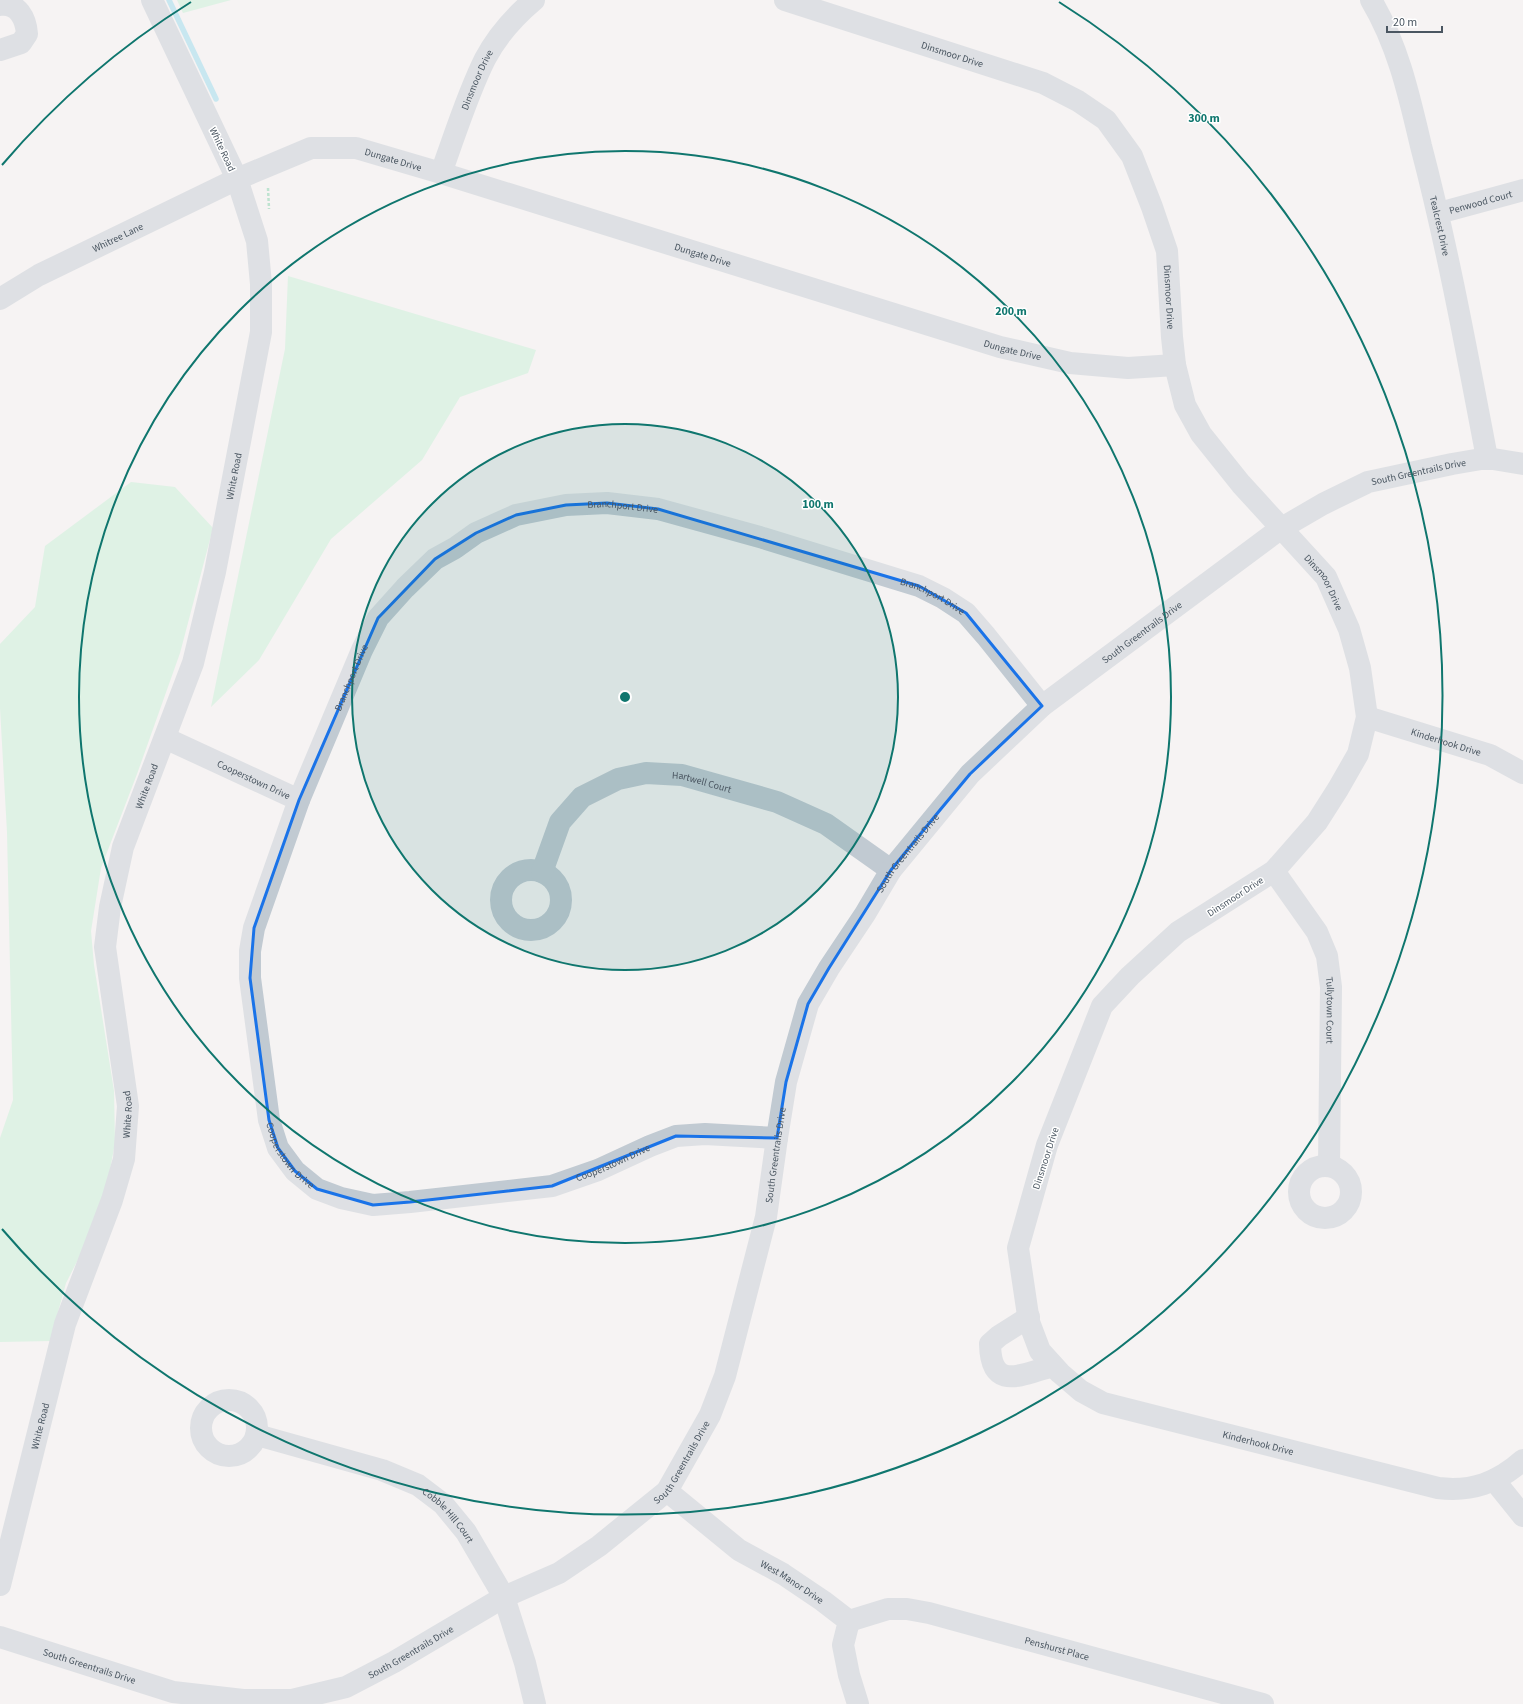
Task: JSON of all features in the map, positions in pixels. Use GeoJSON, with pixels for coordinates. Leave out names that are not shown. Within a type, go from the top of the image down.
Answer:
{"type":"FeatureCollection","features":[{"type":"Feature","properties":{"kind":"street","name":"White Road"},"geometry":{"type":"LineString","coordinates":[[0,1585],[65,1324],[112,1200],[124,1158],[128,1106],[105,947],[110,907],[123,847],[193,663],[215,572],[260,332],[262,284],[257,241],[237,179],[152,0]]}},
{"type":"Feature","properties":{"kind":"street","name":"Dinsmoor Drive"},"geometry":{"type":"LineString","coordinates":[[441,173],[486,57],[506,28],[520,12],[534,0]]}},
{"type":"Feature","properties":{"kind":"street","name":"Dinsmoor Drive"},"geometry":{"type":"LineString","coordinates":[[785,0],[1043,83],[1078,101],[1106,120],[1132,156],[1167,251],[1175,365],[1185,405],[1201,434],[1241,484],[1280,529],[1326,577],[1350,630],[1360,668],[1367,716],[1358,754],[1317,822],[1274,871],[1178,932],[1154,956],[1130,976],[1102,1006],[1047,1145],[1018,1248],[1029,1317],[1046,1359]]}},
{"type":"Feature","properties":{"kind":"street","name":"Tealcrest Drive"},"geometry":{"type":"LineString","coordinates":[[1371,0],[1394,44],[1404,76],[1438,213],[1487,458]]}},
{"type":"Feature","properties":{"kind":"street"},"geometry":{"type":"LineString","coordinates":[[0,5],[5,4],[16,8],[25,20],[27,34],[22,43],[0,50]]}},
{"type":"Feature","properties":{"kind":"street","name":"Dungate Drive"},"geometry":{"type":"LineString","coordinates":[[237,179],[311,148],[356,148],[441,173],[1000,347],[1070,363],[1128,368],[1175,365]]}},
{"type":"Feature","properties":{"kind":"street","name":"Whitree Lane"},"geometry":{"type":"LineString","coordinates":[[0,299],[39,275],[237,179]]}},
{"type":"Feature","properties":{"kind":"street","name":"Penwood Court"},"geometry":{"type":"LineString","coordinates":[[1438,213],[1523,190]]}},
{"type":"Feature","properties":{"kind":"street","name":"South Greentrails Drive"},"geometry":{"type":"LineString","coordinates":[[0,1637],[173,1692],[243,1700],[292,1700],[346,1687],[394,1662],[504,1597],[559,1573],[599,1546],[667,1491],[710,1415],[725,1376],[766,1217],[786,1082],[808,1004],[891,870],[970,774],[1042,706],[1280,529],[1322,504],[1368,482],[1452,464],[1487,458],[1523,464]]}},
{"type":"Feature","properties":{"kind":"street","name":"Branchport Drive"},"geometry":{"type":"LineString","coordinates":[[298,800],[362,650],[378,618],[405,588],[435,559],[455,548],[476,533],[516,515],[566,504],[607,503],[658,509],[763,538],[920,586],[944,598],[966,614],[986,636],[1042,706]]}},
{"type":"Feature","properties":{"kind":"street","name":"Kinderhook Drive"},"geometry":{"type":"LineString","coordinates":[[1367,716],[1490,755],[1523,773]]}},
{"type":"Feature","properties":{"kind":"street","name":"Cooperstown Drive"},"geometry":{"type":"LineString","coordinates":[[165,738],[298,800],[254,928],[250,951],[250,978],[269,1120],[278,1148],[295,1171],[317,1189],[342,1198],[373,1205],[410,1202],[552,1186],[598,1170],[650,1146],[676,1136],[704,1134],[777,1138]]}},
{"type":"Feature","properties":{"kind":"street","name":"Hartwell Court"},"geometry":{"type":"LineString","coordinates":[[542,872],[560,822],[582,797],[618,779],[646,773],[682,775],[778,802],[826,824],[891,870]]}},
{"type":"Feature","properties":{"kind":"street","name":"Tullytown Court"},"geometry":{"type":"LineString","coordinates":[[1274,871],[1317,932],[1327,956],[1330,987],[1329,1166]]}},
{"type":"Feature","properties":{"kind":"street"},"geometry":{"type":"LineString","coordinates":[[1029,1317],[999,1336],[990,1344],[992,1365],[998,1373],[1008,1377],[1017,1376],[1046,1359]]}},
{"type":"Feature","properties":{"kind":"street","name":"Kinderhook Drive"},"geometry":{"type":"LineString","coordinates":[[1046,1359],[1081,1391],[1103,1403],[1438,1488],[1456,1490],[1473,1488],[1494,1480],[1523,1460]]}},
{"type":"Feature","properties":{"kind":"street","name":"Cobble Hill Court"},"geometry":{"type":"LineString","coordinates":[[257,1435],[382,1470],[418,1485],[443,1504],[466,1532],[504,1597],[525,1663],[535,1704]]}},
{"type":"Feature","properties":{"kind":"street"},"geometry":{"type":"LineString","coordinates":[[1494,1480],[1523,1516]]}},
{"type":"Feature","properties":{"kind":"street","name":"West Manor Drive"},"geometry":{"type":"LineString","coordinates":[[667,1491],[739,1550],[783,1574],[823,1601],[849,1621]]}},
{"type":"Feature","properties":{"kind":"street","name":"Penshurst Place"},"geometry":{"type":"LineString","coordinates":[[849,1621],[888,1609],[929,1613],[1263,1704]]}},
{"type":"Feature","properties":{"kind":"street"},"geometry":{"type":"LineString","coordinates":[[849,1621],[843,1646],[849,1675],[858,1704]]}},
{"type":"Feature","properties":{"kind":"highlighted area"},"geometry":{"type":"Polygon","coordinates":[[[607,503],[658,509],[919,586],[966,613],[1042,706],[970,774],[891,870],[829,968],[808,1004],[786,1082],[777,1138],[676,1136],[552,1186],[410,1202],[373,1205],[317,1189],[295,1171],[278,1148],[269,1120],[250,978],[254,928],[299,800],[378,618],[435,559],[476,533],[516,515],[566,505],[607,503]]]}},
{"type":"Feature","properties":{"kind":"green space"},"geometry":{"type":"Polygon","coordinates":[[[177,0],[231,0],[183,13],[177,0]]]}},
{"type":"Feature","properties":{"kind":"green space"},"geometry":{"type":"Polygon","coordinates":[[[288,276],[536,350],[528,373],[460,397],[422,460],[331,539],[259,660],[211,707],[285,349],[288,276]]]}},
{"type":"Feature","properties":{"kind":"green space"},"geometry":{"type":"Polygon","coordinates":[[[131,482],[175,487],[213,528],[180,653],[137,774],[101,868],[91,931],[94,965],[114,1091],[115,1143],[107,1186],[87,1242],[66,1283],[50,1341],[0,1342],[0,1138],[13,1100],[7,832],[0,708],[0,644],[35,607],[45,546],[131,482]]]}},
{"type":"Feature","properties":{"kind":"waterway"},"geometry":{"type":"LineString","coordinates":[[169,0],[216,99]]}}]}
